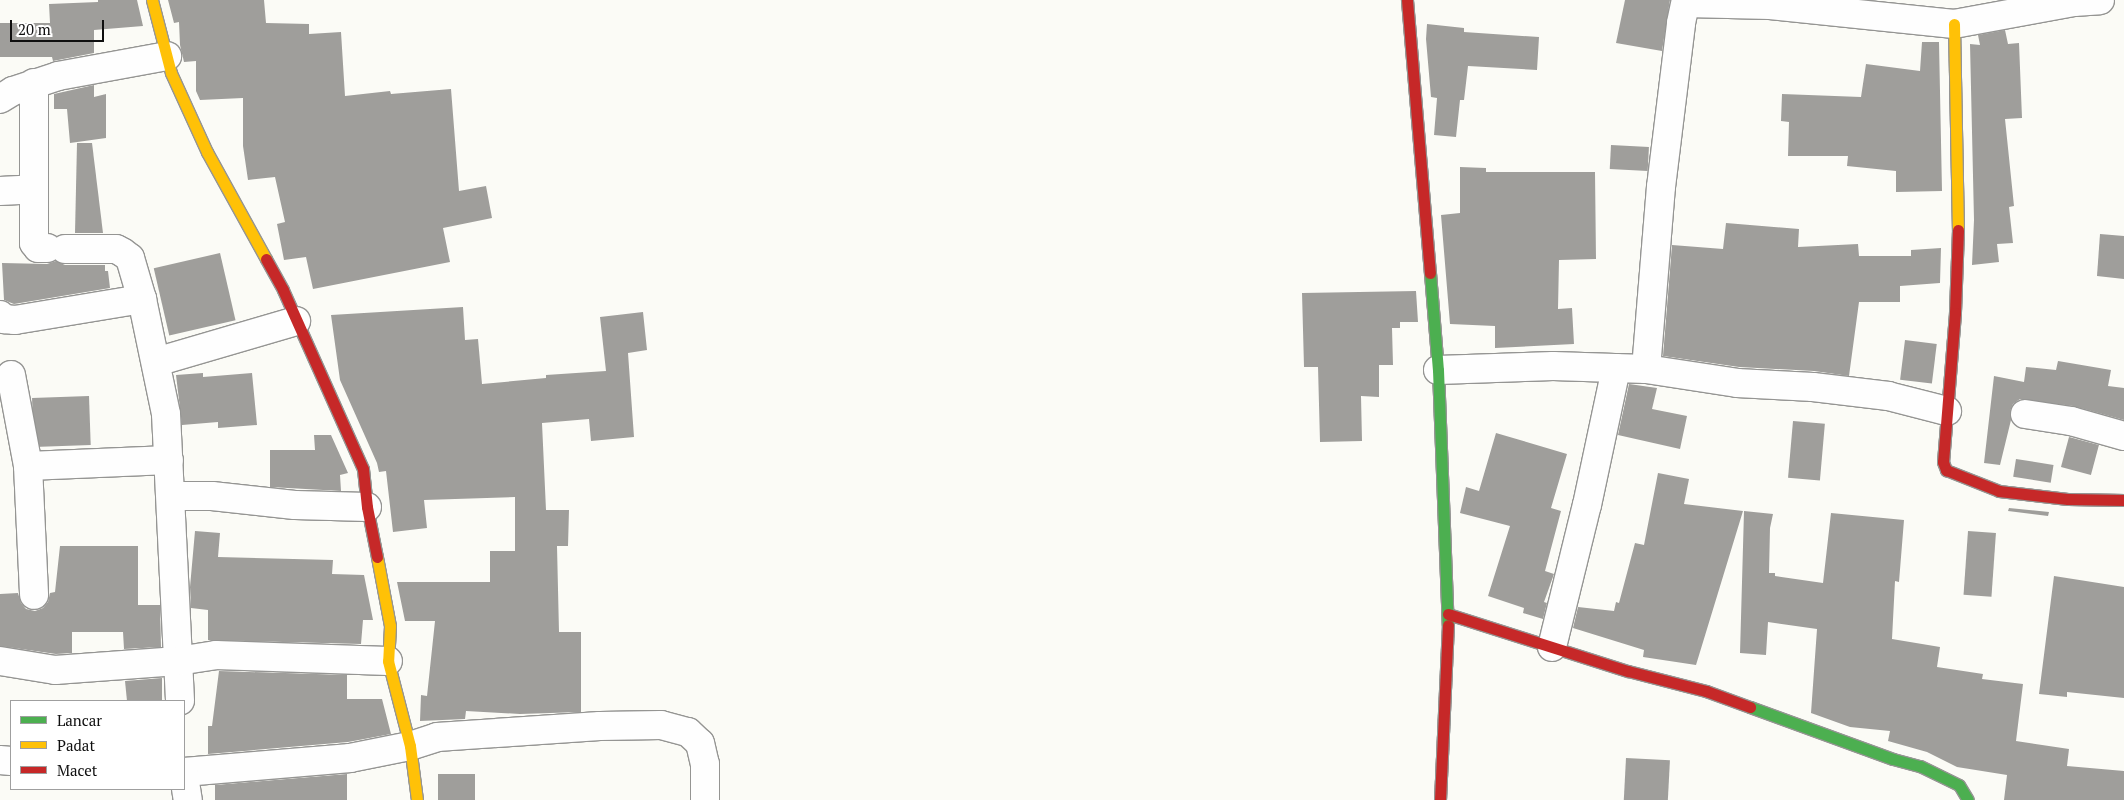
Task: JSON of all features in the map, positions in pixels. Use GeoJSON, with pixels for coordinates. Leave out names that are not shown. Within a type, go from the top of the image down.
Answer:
{"type":"FeatureCollection","features":[{"type":"Feature","properties":{"kind":"street"},"geometry":{"type":"LineString","coordinates":[[152,0],[171,73],[208,152],[284,290],[296,322],[363,469],[367,506],[390,626],[388,661],[410,746],[417,800]]}},
{"type":"Feature","properties":{"kind":"street"},"geometry":{"type":"LineString","coordinates":[[1407,0],[1438,370],[1448,614],[1440,800]]}},
{"type":"Feature","properties":{"kind":"street"},"geometry":{"type":"LineString","coordinates":[[1646,369],[1661,187],[1680,29],[1686,1],[1770,5],[1954,24],[2074,1],[2100,0]]}},
{"type":"Feature","properties":{"kind":"street"},"geometry":{"type":"LineString","coordinates":[[1954,24],[1958,220],[1955,313],[1943,462],[1946,470],[1999,491],[2068,499],[2124,500]]}},
{"type":"Feature","properties":{"kind":"street"},"geometry":{"type":"LineString","coordinates":[[0,99],[12,91],[34,83],[113,64],[167,56]]}},
{"type":"Feature","properties":{"kind":"street"},"geometry":{"type":"LineString","coordinates":[[34,83],[34,243],[38,248],[116,249],[122,252],[130,258],[142,299],[166,414],[180,700]]}},
{"type":"Feature","properties":{"kind":"street"},"geometry":{"type":"LineString","coordinates":[[0,191],[34,189]]}},
{"type":"Feature","properties":{"kind":"street"},"geometry":{"type":"LineString","coordinates":[[0,315],[4,319],[15,320],[142,299]]}},
{"type":"Feature","properties":{"kind":"street"},"geometry":{"type":"LineString","coordinates":[[156,362],[296,322]]}},
{"type":"Feature","properties":{"kind":"street"},"geometry":{"type":"LineString","coordinates":[[1438,370],[1553,366],[1646,369],[1738,383],[1813,387],[1888,396],[1947,411]]}},
{"type":"Feature","properties":{"kind":"street"},"geometry":{"type":"LineString","coordinates":[[1552,648],[1570,566],[1588,505],[1616,368]]}},
{"type":"Feature","properties":{"kind":"street"},"geometry":{"type":"LineString","coordinates":[[12,375],[28,466],[34,595]]}},
{"type":"Feature","properties":{"kind":"street"},"geometry":{"type":"LineString","coordinates":[[2026,414],[2072,422],[2124,436]]}},
{"type":"Feature","properties":{"kind":"street"},"geometry":{"type":"LineString","coordinates":[[28,466],[169,460]]}},
{"type":"Feature","properties":{"kind":"street"},"geometry":{"type":"LineString","coordinates":[[171,496],[212,496],[295,505],[367,506]]}},
{"type":"Feature","properties":{"kind":"street"},"geometry":{"type":"LineString","coordinates":[[1448,614],[1628,671],[1706,691],[1893,760],[1920,766],[1959,785],[1968,800]]}},
{"type":"Feature","properties":{"kind":"street"},"geometry":{"type":"LineString","coordinates":[[0,661],[56,670],[178,662],[216,655],[388,661]]}},
{"type":"Feature","properties":{"kind":"street"},"geometry":{"type":"LineString","coordinates":[[185,774],[350,758],[410,746],[436,737],[496,732],[661,725],[688,732],[700,743],[705,764],[705,800]]}},
{"type":"Feature","properties":{"kind":"street"},"geometry":{"type":"LineString","coordinates":[[185,780],[188,800]]}},
{"type":"Feature","properties":{"kind":"building"},"geometry":{"type":"Polygon","coordinates":[[[98,0],[137,0],[143,26],[94,30],[94,53],[53,61],[52,57],[0,57],[0,23],[50,23],[49,4],[98,2],[98,0]]]}},
{"type":"Feature","properties":{"kind":"building"},"geometry":{"type":"Polygon","coordinates":[[[168,0],[264,0],[266,23],[309,24],[309,34],[341,32],[345,96],[390,91],[391,94],[451,89],[459,191],[486,186],[492,218],[443,228],[450,262],[313,289],[306,257],[284,260],[277,224],[285,222],[275,177],[248,180],[243,146],[243,98],[200,100],[196,91],[196,61],[184,62],[180,45],[179,22],[174,23],[168,0]]]}},
{"type":"Feature","properties":{"kind":"building"},"geometry":{"type":"Polygon","coordinates":[[[1625,0],[1670,0],[1662,51],[1616,43],[1625,0]]]}},
{"type":"Feature","properties":{"kind":"building"},"geometry":{"type":"Polygon","coordinates":[[[1427,24],[1464,28],[1464,32],[1539,37],[1537,70],[1468,66],[1464,100],[1460,100],[1456,137],[1434,135],[1437,98],[1431,97],[1426,39],[1427,24]]]}},
{"type":"Feature","properties":{"kind":"building"},"geometry":{"type":"Polygon","coordinates":[[[2005,30],[2008,44],[2019,43],[2022,118],[2005,119],[2014,206],[2009,207],[2013,243],[1997,244],[1999,262],[1972,265],[1974,220],[1970,44],[1980,45],[1978,35],[2005,30]]]}},
{"type":"Feature","properties":{"kind":"building"},"geometry":{"type":"Polygon","coordinates":[[[1922,42],[1939,42],[1942,191],[1896,192],[1896,171],[1847,166],[1848,156],[1788,156],[1789,122],[1781,121],[1782,94],[1861,97],[1866,64],[1920,71],[1922,42]]]}},
{"type":"Feature","properties":{"kind":"building"},"geometry":{"type":"Polygon","coordinates":[[[94,85],[94,97],[106,94],[106,138],[70,143],[67,109],[54,109],[54,94],[94,85]]]}},
{"type":"Feature","properties":{"kind":"building"},"geometry":{"type":"Polygon","coordinates":[[[77,143],[92,143],[103,233],[75,233],[77,143]]]}},
{"type":"Feature","properties":{"kind":"building"},"geometry":{"type":"Polygon","coordinates":[[[1611,145],[1649,147],[1648,171],[1610,169],[1611,145]]]}},
{"type":"Feature","properties":{"kind":"building"},"geometry":{"type":"Polygon","coordinates":[[[1460,167],[1486,168],[1486,172],[1595,172],[1596,259],[1559,260],[1558,309],[1572,308],[1574,344],[1495,348],[1495,326],[1450,324],[1441,215],[1460,213],[1460,167]]]}},
{"type":"Feature","properties":{"kind":"building"},"geometry":{"type":"Polygon","coordinates":[[[1726,223],[1799,229],[1798,247],[1858,244],[1859,256],[1911,256],[1911,250],[1941,248],[1940,283],[1900,286],[1900,302],[1859,302],[1849,376],[1814,371],[1739,367],[1663,356],[1672,245],[1723,249],[1726,223]]]}},
{"type":"Feature","properties":{"kind":"building"},"geometry":{"type":"Polygon","coordinates":[[[2100,234],[2124,236],[2124,279],[2097,276],[2100,234]]]}},
{"type":"Feature","properties":{"kind":"building"},"geometry":{"type":"Polygon","coordinates":[[[220,253],[236,320],[169,336],[154,268],[220,253]]]}},
{"type":"Feature","properties":{"kind":"building"},"geometry":{"type":"Polygon","coordinates":[[[56,261],[65,265],[105,265],[105,271],[108,271],[110,288],[14,304],[4,300],[2,263],[47,264],[56,261]]]}},
{"type":"Feature","properties":{"kind":"building"},"geometry":{"type":"Polygon","coordinates":[[[1416,291],[1418,322],[1400,322],[1400,328],[1392,328],[1393,365],[1379,365],[1379,397],[1361,396],[1362,441],[1320,442],[1318,367],[1304,367],[1302,293],[1416,291]]]}},
{"type":"Feature","properties":{"kind":"building"},"geometry":{"type":"Polygon","coordinates":[[[463,307],[465,340],[478,339],[482,384],[546,378],[546,375],[606,371],[600,317],[643,312],[647,350],[628,353],[634,437],[591,441],[589,419],[542,423],[546,510],[569,510],[568,546],[557,546],[559,632],[581,632],[581,712],[520,714],[466,711],[465,719],[420,721],[421,695],[427,696],[435,621],[405,621],[397,582],[490,582],[490,551],[515,551],[515,497],[424,500],[427,528],[393,532],[386,471],[379,472],[377,463],[340,380],[331,315],[463,307]]]}},
{"type":"Feature","properties":{"kind":"building"},"geometry":{"type":"Polygon","coordinates":[[[1905,340],[1937,344],[1932,384],[1900,380],[1905,340]]]}},
{"type":"Feature","properties":{"kind":"building"},"geometry":{"type":"Polygon","coordinates":[[[2058,361],[2111,370],[2108,386],[2124,388],[2124,420],[2073,406],[2020,399],[2013,404],[2010,411],[2011,420],[2000,465],[1984,463],[1994,376],[2024,382],[2026,367],[2056,370],[2058,361]]]}},
{"type":"Feature","properties":{"kind":"building"},"geometry":{"type":"Polygon","coordinates":[[[203,373],[203,377],[252,373],[257,425],[218,428],[218,422],[182,425],[176,375],[203,373]]]}},
{"type":"Feature","properties":{"kind":"building"},"geometry":{"type":"Polygon","coordinates":[[[1629,384],[1657,388],[1652,409],[1687,416],[1680,449],[1618,435],[1629,384]]]}},
{"type":"Feature","properties":{"kind":"building"},"geometry":{"type":"Polygon","coordinates":[[[89,396],[91,445],[34,447],[32,398],[89,396]]]}},
{"type":"Feature","properties":{"kind":"building"},"geometry":{"type":"Polygon","coordinates":[[[1793,421],[1825,424],[1820,481],[1788,478],[1793,421]]]}},
{"type":"Feature","properties":{"kind":"building"},"geometry":{"type":"Polygon","coordinates":[[[1496,433],[1567,454],[1551,508],[1561,511],[1545,571],[1554,574],[1544,602],[1547,603],[1543,619],[1523,613],[1524,608],[1488,596],[1510,526],[1460,513],[1466,487],[1479,491],[1496,433]]]}},
{"type":"Feature","properties":{"kind":"building"},"geometry":{"type":"Polygon","coordinates":[[[314,435],[331,435],[348,473],[340,475],[341,491],[270,487],[270,450],[315,450],[314,435]]]}},
{"type":"Feature","properties":{"kind":"building"},"geometry":{"type":"Polygon","coordinates":[[[2069,437],[2099,445],[2091,475],[2061,467],[2069,437]]]}},
{"type":"Feature","properties":{"kind":"building"},"geometry":{"type":"Polygon","coordinates":[[[2016,459],[2054,465],[2051,483],[2013,477],[2016,459]]]}},
{"type":"Feature","properties":{"kind":"building"},"geometry":{"type":"Polygon","coordinates":[[[1658,473],[1689,479],[1684,504],[1743,511],[1696,665],[1643,657],[1644,650],[1573,628],[1578,607],[1614,611],[1616,602],[1619,603],[1635,543],[1644,545],[1658,473]]]}},
{"type":"Feature","properties":{"kind":"building"},"geometry":{"type":"Polygon","coordinates":[[[2009,508],[2049,512],[2048,516],[2008,511],[2009,508]]]}},
{"type":"Feature","properties":{"kind":"building"},"geometry":{"type":"Polygon","coordinates":[[[1744,511],[1773,514],[1770,528],[1769,573],[1775,573],[1775,576],[1823,583],[1831,513],[1904,520],[1899,582],[1895,581],[1892,639],[1940,647],[1937,667],[1983,674],[1982,679],[2023,684],[2016,741],[2069,749],[2067,766],[2124,771],[2124,800],[2004,800],[2007,775],[1957,767],[1927,752],[1888,741],[1890,731],[1850,727],[1811,713],[1817,629],[1768,622],[1766,655],[1740,653],[1744,511]]]}},
{"type":"Feature","properties":{"kind":"building"},"geometry":{"type":"Polygon","coordinates":[[[195,531],[220,533],[218,557],[333,560],[332,574],[364,575],[373,620],[363,620],[361,644],[208,640],[208,610],[191,608],[190,587],[195,531]]]}},
{"type":"Feature","properties":{"kind":"building"},"geometry":{"type":"Polygon","coordinates":[[[1968,531],[1996,533],[1991,597],[1964,595],[1968,531]]]}},
{"type":"Feature","properties":{"kind":"building"},"geometry":{"type":"Polygon","coordinates":[[[60,546],[138,546],[138,605],[160,605],[161,647],[124,649],[123,632],[72,632],[72,653],[56,654],[0,646],[0,594],[18,593],[21,603],[26,609],[35,611],[43,608],[48,602],[50,593],[55,592],[60,546]]]}},
{"type":"Feature","properties":{"kind":"building"},"geometry":{"type":"Polygon","coordinates":[[[2054,576],[2124,587],[2124,698],[2067,692],[2067,697],[2039,694],[2054,576]]]}},
{"type":"Feature","properties":{"kind":"building"},"geometry":{"type":"Polygon","coordinates":[[[219,671],[347,675],[347,699],[382,699],[391,734],[348,742],[208,754],[208,726],[212,726],[219,671]]]}},
{"type":"Feature","properties":{"kind":"building"},"geometry":{"type":"Polygon","coordinates":[[[162,678],[162,700],[127,700],[125,681],[162,678]]]}},
{"type":"Feature","properties":{"kind":"building"},"geometry":{"type":"Polygon","coordinates":[[[1626,758],[1670,760],[1668,800],[1624,800],[1626,758]]]}},
{"type":"Feature","properties":{"kind":"building"},"geometry":{"type":"Polygon","coordinates":[[[347,774],[347,800],[215,800],[215,785],[347,774]]]}},
{"type":"Feature","properties":{"kind":"building"},"geometry":{"type":"Polygon","coordinates":[[[438,774],[475,774],[475,800],[438,800],[438,774]]]}},
{"type":"Feature","properties":{"kind":"traffic: fast"},"geometry":{"type":"LineString","coordinates":[[1430,273],[1438,370],[1448,625]]}},
{"type":"Feature","properties":{"kind":"traffic: fast"},"geometry":{"type":"LineString","coordinates":[[1750,707],[1893,759],[1920,766],[1959,785],[1968,800]]}},
{"type":"Feature","properties":{"kind":"traffic: slow"},"geometry":{"type":"LineString","coordinates":[[152,0],[171,73],[207,152],[266,259]]}},
{"type":"Feature","properties":{"kind":"traffic: slow"},"geometry":{"type":"LineString","coordinates":[[1954,24],[1958,230]]}},
{"type":"Feature","properties":{"kind":"traffic: slow"},"geometry":{"type":"LineString","coordinates":[[377,557],[390,626],[388,661],[410,746],[417,800]]}},
{"type":"Feature","properties":{"kind":"traffic: jam"},"geometry":{"type":"LineString","coordinates":[[1407,0],[1430,273]]}},
{"type":"Feature","properties":{"kind":"traffic: jam"},"geometry":{"type":"LineString","coordinates":[[1958,230],[1955,313],[1943,462],[1946,470],[1999,491],[2068,499],[2124,500]]}},
{"type":"Feature","properties":{"kind":"traffic: jam"},"geometry":{"type":"LineString","coordinates":[[266,259],[283,290],[363,469],[367,507],[377,557]]}},
{"type":"Feature","properties":{"kind":"traffic: jam"},"geometry":{"type":"LineString","coordinates":[[1448,614],[1628,671],[1706,691],[1750,707]]}},
{"type":"Feature","properties":{"kind":"traffic: jam"},"geometry":{"type":"LineString","coordinates":[[1440,800],[1448,625]]}}]}
